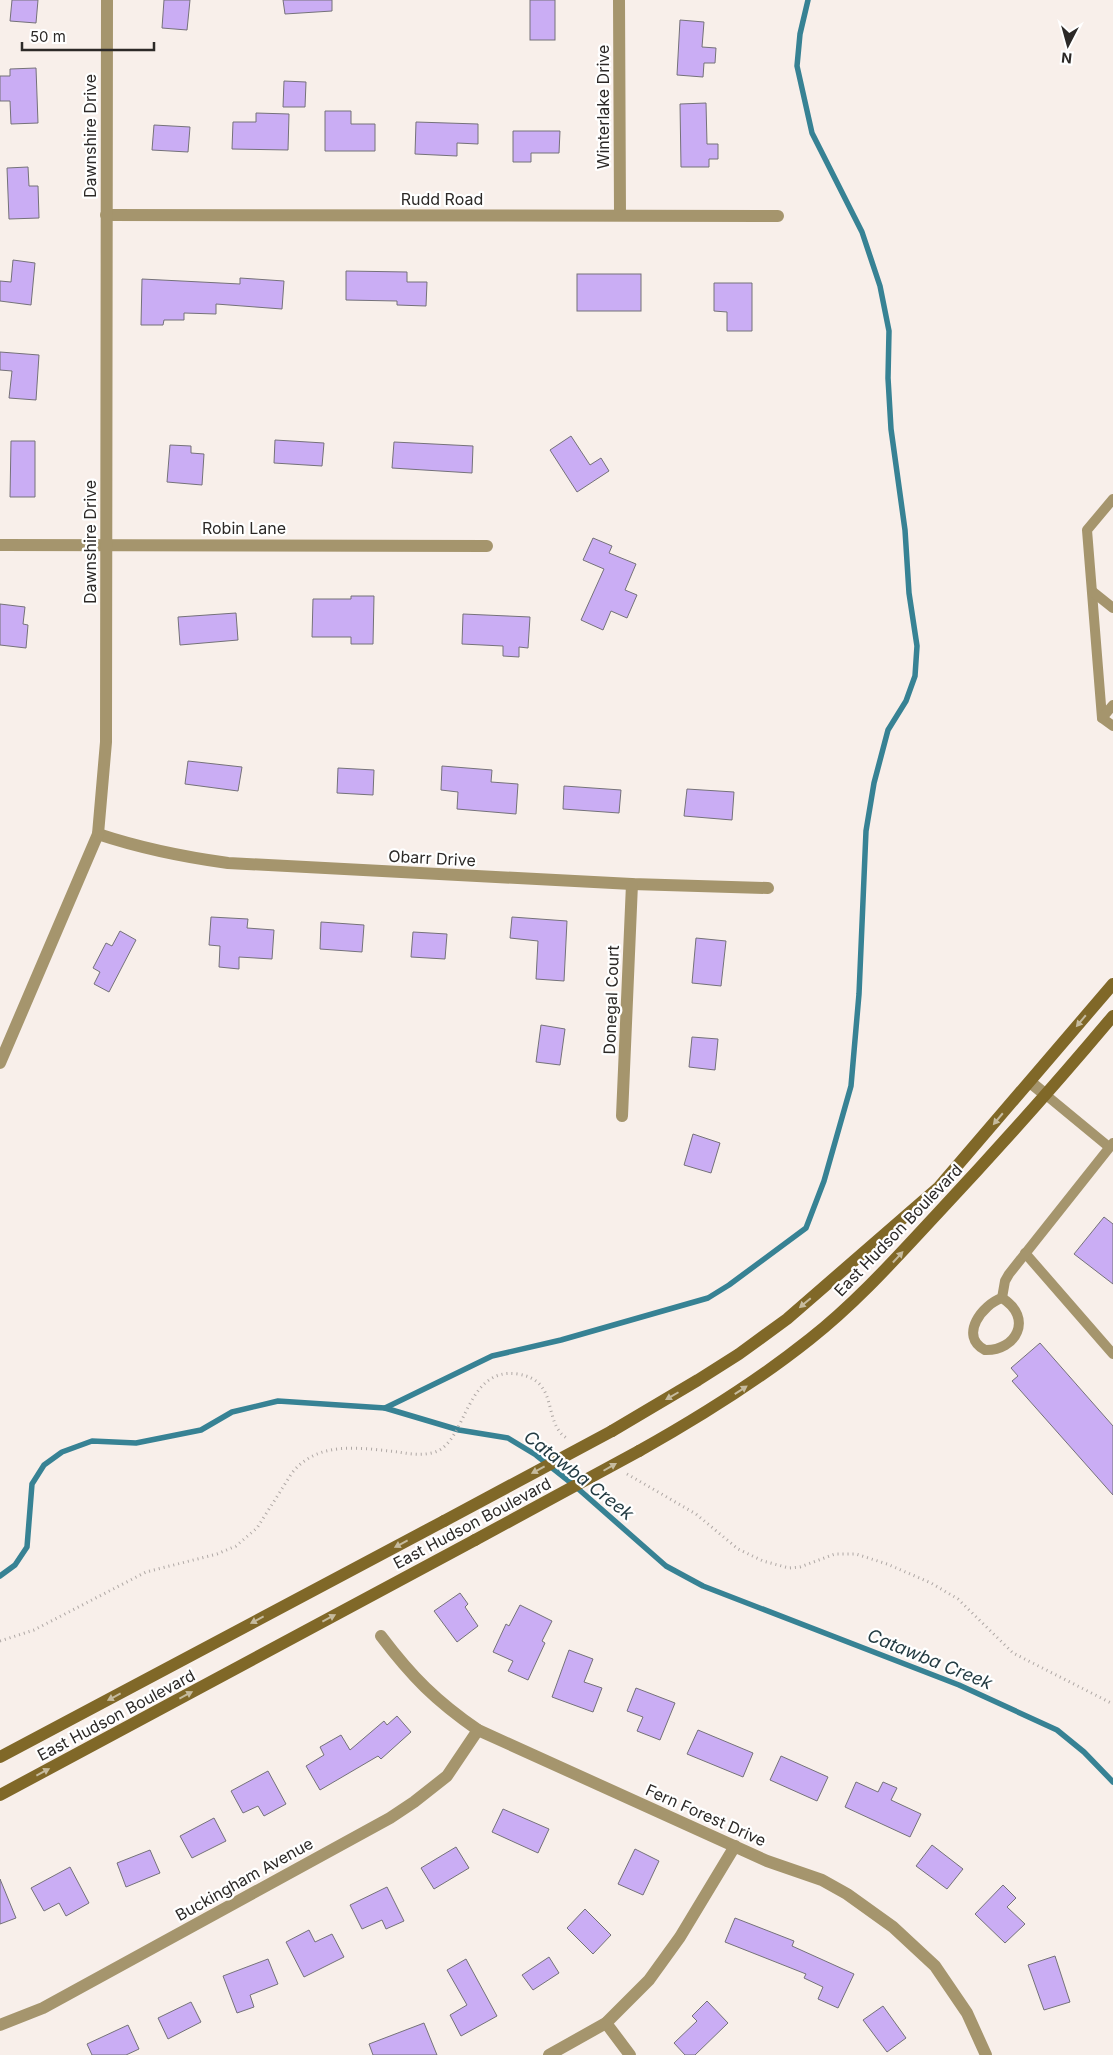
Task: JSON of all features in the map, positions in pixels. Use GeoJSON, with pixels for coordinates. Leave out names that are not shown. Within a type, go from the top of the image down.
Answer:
{"type":"FeatureCollection","features":[{"type":"Feature","properties":{"kind":"main road","name":"East Hudson Boulevard"},"geometry":{"type":"LineString","coordinates":[[0,1757],[612,1431],[740,1354],[787,1318],[939,1187],[1113,984]]}},
{"type":"Feature","properties":{"kind":"main road","name":"East Hudson Boulevard"},"geometry":{"type":"LineString","coordinates":[[0,1795],[688,1424],[748,1385],[810,1339],[865,1292],[1046,1095],[1113,1016]]}},
{"type":"Feature","properties":{"kind":"street","name":"Dawnshire Drive"},"geometry":{"type":"LineString","coordinates":[[0,1063],[98,834],[106,742],[107,0]]}},
{"type":"Feature","properties":{"kind":"street","name":"Winterlake Drive"},"geometry":{"type":"LineString","coordinates":[[619,0],[620,214]]}},
{"type":"Feature","properties":{"kind":"street","name":"Rudd Road"},"geometry":{"type":"LineString","coordinates":[[106,215],[620,214],[778,216]]}},
{"type":"Feature","properties":{"kind":"street","name":"Robin Lane"},"geometry":{"type":"LineString","coordinates":[[0,545],[487,546]]}},
{"type":"Feature","properties":{"kind":"street","name":"Obarr Drive"},"geometry":{"type":"LineString","coordinates":[[98,834],[121,842],[228,863],[632,884],[768,888]]}},
{"type":"Feature","properties":{"kind":"street","name":"Donegal Court"},"geometry":{"type":"LineString","coordinates":[[622,1116],[632,884]]}},
{"type":"Feature","properties":{"kind":"street"},"geometry":{"type":"LineString","coordinates":[[1030,1082],[1046,1095]]}},
{"type":"Feature","properties":{"kind":"street","name":"Fern Forest Drive"},"geometry":{"type":"LineString","coordinates":[[381,1636],[418,1683],[478,1730],[768,1861],[822,1880],[863,1904],[893,1927],[928,1959],[952,1988],[967,2013],[986,2055]]}},
{"type":"Feature","properties":{"kind":"street","name":"Buckingham Avenue"},"geometry":{"type":"LineString","coordinates":[[0,2025],[43,2008],[390,1818],[447,1776],[478,1730]]}},
{"type":"Feature","properties":{"kind":"street"},"geometry":{"type":"LineString","coordinates":[[549,2055],[606,2024],[649,1980],[680,1937],[735,1846]]}},
{"type":"Feature","properties":{"kind":"street"},"geometry":{"type":"LineString","coordinates":[[606,2024],[630,2055]]}},
{"type":"Feature","properties":{"kind":"lane"},"geometry":{"type":"LineString","coordinates":[[1113,499],[1087,530],[1102,718],[1113,726]]}},
{"type":"Feature","properties":{"kind":"lane"},"geometry":{"type":"LineString","coordinates":[[1093,592],[1113,608]]}},
{"type":"Feature","properties":{"kind":"lane"},"geometry":{"type":"LineString","coordinates":[[1102,718],[1113,706]]}},
{"type":"Feature","properties":{"kind":"lane"},"geometry":{"type":"LineString","coordinates":[[1002,1298],[1005,1281],[1111,1145],[1046,1095]]}},
{"type":"Feature","properties":{"kind":"lane"},"geometry":{"type":"LineString","coordinates":[[1025,1253],[1044,1272],[1113,1354]]}},
{"type":"Feature","properties":{"kind":"lane"},"geometry":{"type":"LineString","coordinates":[[1002,1298],[1016,1309],[1020,1317],[1018,1329],[1010,1342],[1004,1346],[984,1350],[975,1342],[972,1328],[974,1323],[994,1301],[1002,1298]]}},
{"type":"Feature","properties":{"kind":"path"},"geometry":{"type":"LineString","coordinates":[[0,1641],[34,1630],[146,1572],[217,1554],[236,1546],[257,1528],[298,1465],[322,1451],[350,1448],[428,1454],[442,1450],[450,1440],[474,1398],[486,1384],[501,1375],[510,1374],[528,1377],[543,1388],[548,1396],[555,1425],[563,1436],[571,1441]]}},
{"type":"Feature","properties":{"kind":"path"},"geometry":{"type":"LineString","coordinates":[[620,1470],[683,1506],[738,1549],[763,1561],[789,1568],[800,1567],[835,1554],[856,1554],[931,1582],[948,1592],[1013,1652],[1113,1704]]}},
{"type":"Feature","properties":{"kind":"building"},"geometry":{"type":"Polygon","coordinates":[[[12,0],[38,0],[36,23],[10,21],[12,0]]]}},
{"type":"Feature","properties":{"kind":"building"},"geometry":{"type":"Polygon","coordinates":[[[164,0],[190,0],[187,30],[162,28],[164,0]]]}},
{"type":"Feature","properties":{"kind":"building"},"geometry":{"type":"Polygon","coordinates":[[[283,0],[332,0],[332,11],[285,14],[283,0]]]}},
{"type":"Feature","properties":{"kind":"building"},"geometry":{"type":"Polygon","coordinates":[[[530,0],[555,0],[555,40],[530,40],[530,0]]]}},
{"type":"Feature","properties":{"kind":"building"},"geometry":{"type":"Polygon","coordinates":[[[680,20],[704,22],[702,47],[716,48],[715,63],[704,63],[703,77],[677,75],[680,20]]]}},
{"type":"Feature","properties":{"kind":"building"},"geometry":{"type":"Polygon","coordinates":[[[36,68],[38,123],[11,124],[10,101],[0,101],[0,76],[10,76],[10,69],[36,68]]]}},
{"type":"Feature","properties":{"kind":"building"},"geometry":{"type":"Polygon","coordinates":[[[284,81],[306,82],[305,107],[283,107],[284,81]]]}},
{"type":"Feature","properties":{"kind":"building"},"geometry":{"type":"Polygon","coordinates":[[[706,103],[707,144],[718,144],[718,159],[709,159],[709,167],[681,167],[680,104],[706,103]]]}},
{"type":"Feature","properties":{"kind":"building"},"geometry":{"type":"Polygon","coordinates":[[[325,111],[351,111],[351,124],[375,124],[375,151],[325,151],[325,111]]]}},
{"type":"Feature","properties":{"kind":"building"},"geometry":{"type":"Polygon","coordinates":[[[256,113],[289,114],[288,150],[232,149],[233,122],[256,122],[256,113]]]}},
{"type":"Feature","properties":{"kind":"building"},"geometry":{"type":"Polygon","coordinates":[[[416,122],[478,124],[478,144],[457,143],[457,156],[415,154],[416,122]]]}},
{"type":"Feature","properties":{"kind":"building"},"geometry":{"type":"Polygon","coordinates":[[[154,125],[190,127],[188,152],[152,150],[154,125]]]}},
{"type":"Feature","properties":{"kind":"building"},"geometry":{"type":"Polygon","coordinates":[[[513,131],[560,131],[559,153],[531,153],[531,162],[513,162],[513,131]]]}},
{"type":"Feature","properties":{"kind":"building"},"geometry":{"type":"Polygon","coordinates":[[[28,167],[29,186],[38,186],[39,218],[9,219],[7,168],[28,167]]]}},
{"type":"Feature","properties":{"kind":"building"},"geometry":{"type":"Polygon","coordinates":[[[13,260],[35,263],[31,305],[0,301],[0,281],[11,282],[13,260]]]}},
{"type":"Feature","properties":{"kind":"building"},"geometry":{"type":"Polygon","coordinates":[[[346,271],[407,272],[407,282],[427,282],[426,306],[397,305],[397,301],[346,300],[346,271]]]}},
{"type":"Feature","properties":{"kind":"building"},"geometry":{"type":"Polygon","coordinates":[[[577,274],[641,274],[641,311],[577,311],[577,274]]]}},
{"type":"Feature","properties":{"kind":"building"},"geometry":{"type":"Polygon","coordinates":[[[240,278],[284,281],[282,309],[216,304],[216,314],[184,313],[184,320],[164,320],[163,325],[141,325],[142,279],[240,284],[240,278]]]}},
{"type":"Feature","properties":{"kind":"building"},"geometry":{"type":"Polygon","coordinates":[[[714,283],[752,283],[752,331],[727,331],[727,312],[714,311],[714,283]]]}},
{"type":"Feature","properties":{"kind":"building"},"geometry":{"type":"Polygon","coordinates":[[[0,352],[39,355],[36,400],[9,398],[12,371],[0,370],[0,352]]]}},
{"type":"Feature","properties":{"kind":"building"},"geometry":{"type":"Polygon","coordinates":[[[571,436],[590,465],[601,458],[609,471],[577,492],[550,450],[571,436]]]}},
{"type":"Feature","properties":{"kind":"building"},"geometry":{"type":"Polygon","coordinates":[[[275,440],[324,443],[322,466],[274,463],[275,440]]]}},
{"type":"Feature","properties":{"kind":"building"},"geometry":{"type":"Polygon","coordinates":[[[11,441],[35,441],[35,497],[10,497],[11,441]]]}},
{"type":"Feature","properties":{"kind":"building"},"geometry":{"type":"Polygon","coordinates":[[[394,442],[473,446],[472,473],[392,468],[394,442]]]}},
{"type":"Feature","properties":{"kind":"building"},"geometry":{"type":"Polygon","coordinates":[[[170,445],[191,446],[191,453],[204,454],[202,485],[167,482],[170,445]]]}},
{"type":"Feature","properties":{"kind":"building"},"geometry":{"type":"Polygon","coordinates":[[[593,538],[612,546],[609,553],[636,564],[625,590],[637,595],[627,618],[611,611],[603,630],[581,620],[604,569],[583,560],[593,538]]]}},
{"type":"Feature","properties":{"kind":"building"},"geometry":{"type":"Polygon","coordinates":[[[351,596],[374,596],[373,644],[351,644],[351,637],[312,637],[313,599],[351,599],[351,596]]]}},
{"type":"Feature","properties":{"kind":"building"},"geometry":{"type":"Polygon","coordinates":[[[0,604],[25,607],[23,624],[28,625],[26,648],[0,645],[0,604]]]}},
{"type":"Feature","properties":{"kind":"building"},"geometry":{"type":"Polygon","coordinates":[[[236,613],[238,640],[180,645],[178,617],[236,613]]]}},
{"type":"Feature","properties":{"kind":"building"},"geometry":{"type":"Polygon","coordinates":[[[463,614],[530,617],[528,648],[519,647],[519,657],[503,656],[503,646],[462,644],[463,614]]]}},
{"type":"Feature","properties":{"kind":"building"},"geometry":{"type":"Polygon","coordinates":[[[188,761],[242,767],[238,791],[185,784],[188,761]]]}},
{"type":"Feature","properties":{"kind":"building"},"geometry":{"type":"Polygon","coordinates":[[[442,766],[492,770],[491,782],[518,784],[516,814],[457,809],[458,792],[441,790],[442,766]]]}},
{"type":"Feature","properties":{"kind":"building"},"geometry":{"type":"Polygon","coordinates":[[[338,768],[374,770],[373,795],[337,793],[338,768]]]}},
{"type":"Feature","properties":{"kind":"building"},"geometry":{"type":"Polygon","coordinates":[[[564,786],[621,790],[619,813],[563,809],[564,786]]]}},
{"type":"Feature","properties":{"kind":"building"},"geometry":{"type":"Polygon","coordinates":[[[687,789],[734,792],[732,820],[684,816],[687,789]]]}},
{"type":"Feature","properties":{"kind":"building"},"geometry":{"type":"Polygon","coordinates":[[[211,917],[248,919],[247,928],[274,930],[272,959],[239,957],[239,969],[219,967],[220,946],[209,945],[211,917]]]}},
{"type":"Feature","properties":{"kind":"building"},"geometry":{"type":"Polygon","coordinates":[[[512,917],[567,921],[564,981],[536,979],[538,941],[510,938],[512,917]]]}},
{"type":"Feature","properties":{"kind":"building"},"geometry":{"type":"Polygon","coordinates":[[[321,922],[364,925],[362,952],[320,949],[321,922]]]}},
{"type":"Feature","properties":{"kind":"building"},"geometry":{"type":"Polygon","coordinates":[[[120,931],[136,940],[109,992],[94,984],[100,972],[93,968],[106,943],[112,946],[120,931]]]}},
{"type":"Feature","properties":{"kind":"building"},"geometry":{"type":"Polygon","coordinates":[[[413,932],[447,934],[445,959],[411,957],[413,932]]]}},
{"type":"Feature","properties":{"kind":"building"},"geometry":{"type":"Polygon","coordinates":[[[696,938],[726,941],[721,986],[692,983],[696,938]]]}},
{"type":"Feature","properties":{"kind":"building"},"geometry":{"type":"Polygon","coordinates":[[[541,1025],[565,1029],[560,1065],[536,1062],[541,1025]]]}},
{"type":"Feature","properties":{"kind":"building"},"geometry":{"type":"Polygon","coordinates":[[[692,1037],[718,1039],[715,1070],[689,1067],[692,1037]]]}},
{"type":"Feature","properties":{"kind":"building"},"geometry":{"type":"Polygon","coordinates":[[[693,1134],[720,1143],[711,1173],[684,1165],[693,1134]]]}},
{"type":"Feature","properties":{"kind":"building"},"geometry":{"type":"Polygon","coordinates":[[[1104,1217],[1113,1224],[1113,1284],[1074,1254],[1104,1217]]]}},
{"type":"Feature","properties":{"kind":"building"},"geometry":{"type":"Polygon","coordinates":[[[1040,1343],[1113,1426],[1113,1495],[1012,1381],[1018,1376],[1011,1368],[1040,1343]]]}},
{"type":"Feature","properties":{"kind":"building"},"geometry":{"type":"Polygon","coordinates":[[[460,1593],[468,1604],[465,1607],[478,1626],[457,1642],[434,1611],[460,1593]]]}},
{"type":"Feature","properties":{"kind":"building"},"geometry":{"type":"Polygon","coordinates":[[[520,1605],[552,1621],[542,1641],[545,1643],[528,1680],[508,1671],[513,1661],[493,1652],[506,1624],[509,1626],[520,1605]]]}},
{"type":"Feature","properties":{"kind":"building"},"geometry":{"type":"Polygon","coordinates":[[[569,1650],[593,1659],[584,1682],[602,1688],[593,1712],[552,1697],[569,1650]]]}},
{"type":"Feature","properties":{"kind":"building"},"geometry":{"type":"Polygon","coordinates":[[[636,1688],[675,1703],[660,1740],[637,1731],[643,1717],[627,1711],[636,1688]]]}},
{"type":"Feature","properties":{"kind":"building"},"geometry":{"type":"Polygon","coordinates":[[[397,1716],[411,1732],[381,1759],[378,1756],[320,1790],[306,1766],[324,1755],[320,1747],[341,1735],[350,1750],[384,1721],[387,1725],[397,1716]]]}},
{"type":"Feature","properties":{"kind":"building"},"geometry":{"type":"Polygon","coordinates":[[[698,1730],[753,1753],[743,1777],[687,1754],[698,1730]]]}},
{"type":"Feature","properties":{"kind":"building"},"geometry":{"type":"Polygon","coordinates":[[[781,1756],[828,1777],[817,1801],[770,1780],[781,1756]]]}},
{"type":"Feature","properties":{"kind":"building"},"geometry":{"type":"Polygon","coordinates":[[[268,1771],[286,1804],[264,1816],[258,1806],[243,1813],[231,1791],[268,1771]]]}},
{"type":"Feature","properties":{"kind":"building"},"geometry":{"type":"Polygon","coordinates":[[[856,1782],[878,1792],[883,1782],[897,1788],[891,1800],[921,1814],[910,1837],[845,1807],[856,1782]]]}},
{"type":"Feature","properties":{"kind":"building"},"geometry":{"type":"Polygon","coordinates":[[[503,1809],[549,1829],[538,1853],[492,1832],[503,1809]]]}},
{"type":"Feature","properties":{"kind":"building"},"geometry":{"type":"Polygon","coordinates":[[[214,1818],[226,1841],[192,1858],[180,1836],[214,1818]]]}},
{"type":"Feature","properties":{"kind":"building"},"geometry":{"type":"Polygon","coordinates":[[[932,1845],[963,1869],[947,1889],[916,1866],[932,1845]]]}},
{"type":"Feature","properties":{"kind":"building"},"geometry":{"type":"Polygon","coordinates":[[[456,1847],[469,1868],[434,1889],[421,1868],[456,1847]]]}},
{"type":"Feature","properties":{"kind":"building"},"geometry":{"type":"Polygon","coordinates":[[[635,1849],[659,1861],[643,1895],[618,1884],[635,1849]]]}},
{"type":"Feature","properties":{"kind":"building"},"geometry":{"type":"Polygon","coordinates":[[[150,1850],[160,1873],[126,1887],[117,1863],[150,1850]]]}},
{"type":"Feature","properties":{"kind":"building"},"geometry":{"type":"Polygon","coordinates":[[[70,1867],[89,1903],[66,1916],[59,1903],[44,1911],[31,1888],[70,1867]]]}},
{"type":"Feature","properties":{"kind":"building"},"geometry":{"type":"Polygon","coordinates":[[[0,1879],[16,1918],[0,1924],[0,1879]]]}},
{"type":"Feature","properties":{"kind":"building"},"geometry":{"type":"Polygon","coordinates":[[[1003,1885],[1016,1898],[1007,1907],[1025,1924],[1005,1943],[975,1914],[1003,1885]]]}},
{"type":"Feature","properties":{"kind":"building"},"geometry":{"type":"Polygon","coordinates":[[[387,1887],[404,1921],[386,1929],[382,1920],[362,1929],[350,1905],[387,1887]]]}},
{"type":"Feature","properties":{"kind":"building"},"geometry":{"type":"Polygon","coordinates":[[[585,1909],[611,1935],[593,1954],[567,1928],[585,1909]]]}},
{"type":"Feature","properties":{"kind":"building"},"geometry":{"type":"Polygon","coordinates":[[[735,1918],[794,1941],[792,1946],[854,1974],[838,2008],[818,1999],[823,1987],[804,1978],[806,1974],[725,1942],[735,1918]]]}},
{"type":"Feature","properties":{"kind":"building"},"geometry":{"type":"Polygon","coordinates":[[[309,1930],[315,1942],[332,1934],[344,1957],[304,1977],[286,1942],[309,1930]]]}},
{"type":"Feature","properties":{"kind":"building"},"geometry":{"type":"Polygon","coordinates":[[[1055,1956],[1070,2002],[1044,2010],[1028,1965],[1055,1956]]]}},
{"type":"Feature","properties":{"kind":"building"},"geometry":{"type":"Polygon","coordinates":[[[549,1957],[559,1973],[533,1990],[522,1975],[549,1957]]]}},
{"type":"Feature","properties":{"kind":"building"},"geometry":{"type":"Polygon","coordinates":[[[268,1959],[278,1984],[250,1995],[254,2007],[237,2013],[223,1976],[268,1959]]]}},
{"type":"Feature","properties":{"kind":"building"},"geometry":{"type":"Polygon","coordinates":[[[466,1959],[497,2016],[461,2036],[450,2015],[467,2005],[447,1970],[466,1959]]]}},
{"type":"Feature","properties":{"kind":"building"},"geometry":{"type":"Polygon","coordinates":[[[707,2001],[728,2023],[695,2055],[685,2055],[674,2043],[697,2021],[692,2016],[707,2001]]]}},
{"type":"Feature","properties":{"kind":"building"},"geometry":{"type":"Polygon","coordinates":[[[191,2002],[201,2022],[168,2039],[158,2018],[191,2002]]]}},
{"type":"Feature","properties":{"kind":"building"},"geometry":{"type":"Polygon","coordinates":[[[883,2006],[906,2038],[887,2052],[863,2020],[883,2006]]]}},
{"type":"Feature","properties":{"kind":"building"},"geometry":{"type":"Polygon","coordinates":[[[424,2023],[437,2055],[373,2055],[369,2044],[424,2023]]]}},
{"type":"Feature","properties":{"kind":"building"},"geometry":{"type":"Polygon","coordinates":[[[128,2025],[139,2049],[126,2055],[92,2055],[87,2044],[128,2025]]]}},
{"type":"Feature","properties":{"kind":"waterway"},"geometry":{"type":"LineString","coordinates":[[385,1408],[492,1356],[561,1340],[708,1298],[729,1285],[806,1228],[824,1181],[851,1086],[859,994],[866,831],[874,783],[888,730],[906,701],[915,676],[917,646],[909,593],[905,530],[891,429],[888,378],[889,331],[880,286],[862,232],[812,133],[797,66],[800,34],[808,0]]}},
{"type":"Feature","properties":{"kind":"waterway","name":"Catawba Creek"},"geometry":{"type":"LineString","coordinates":[[0,1576],[15,1565],[27,1547],[32,1484],[44,1465],[62,1452],[92,1441],[136,1443],[201,1430],[232,1412],[278,1401],[385,1408],[459,1430],[508,1438],[536,1455],[575,1486],[666,1566],[703,1586],[959,1685],[1057,1730],[1084,1752],[1113,1782]]}}]}
